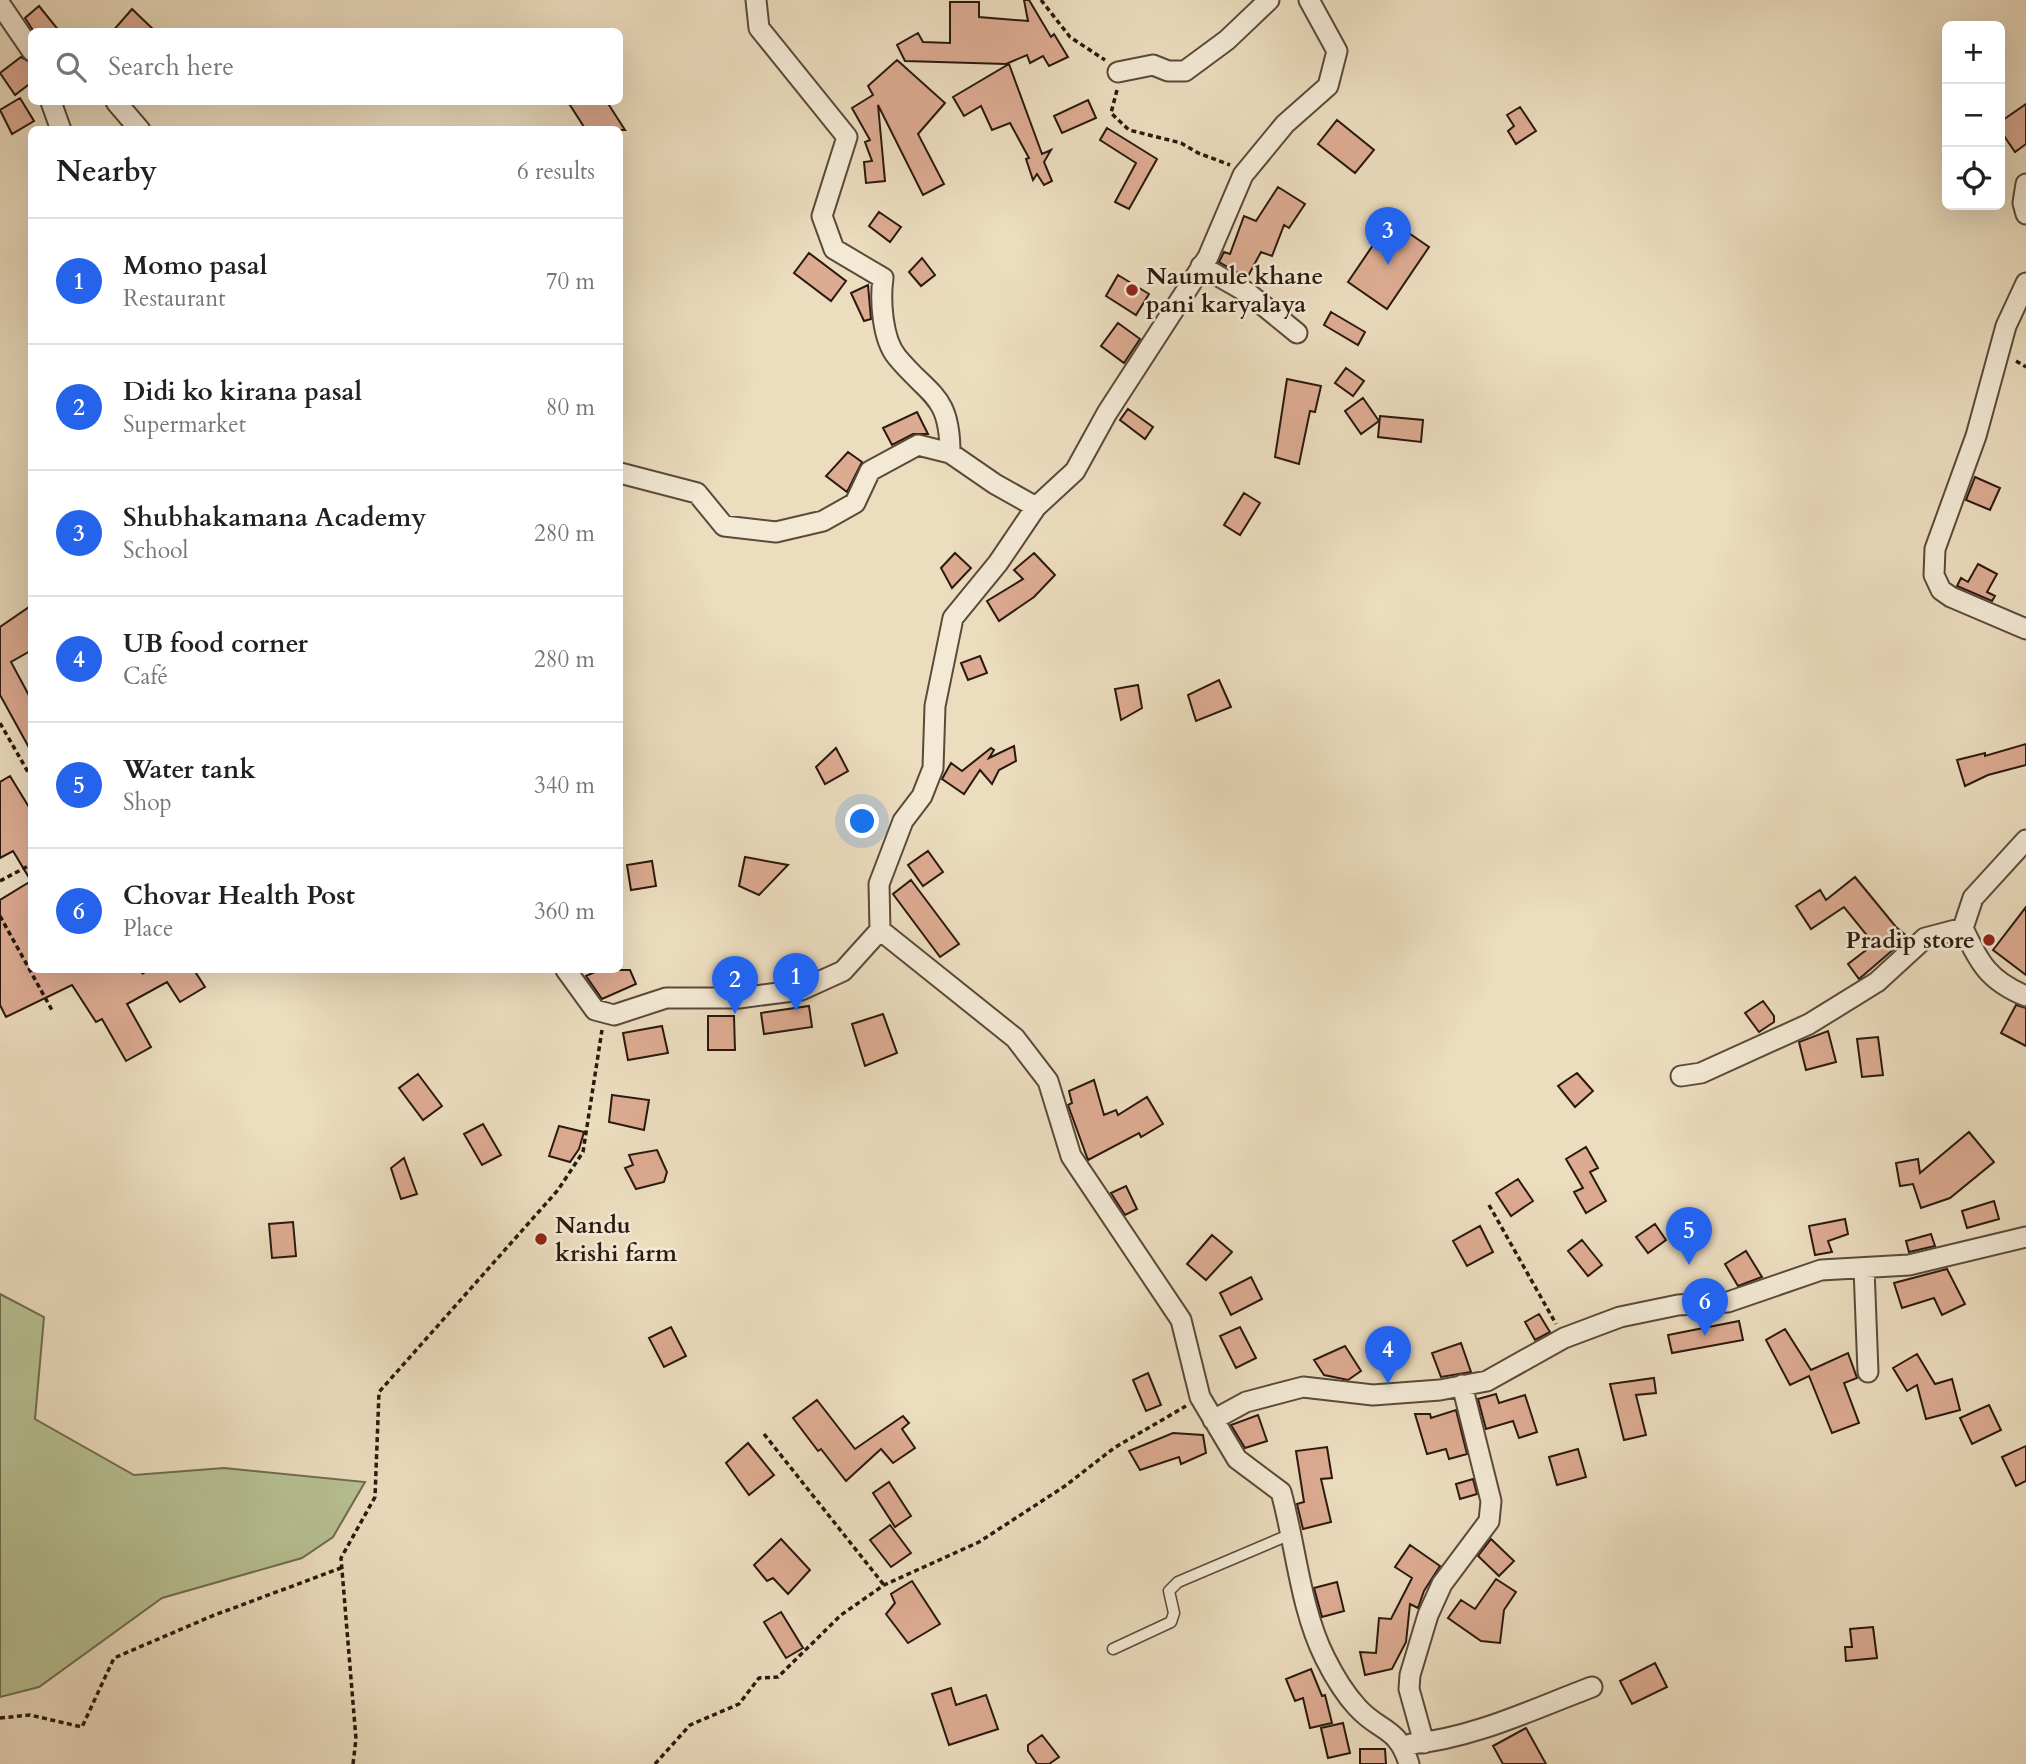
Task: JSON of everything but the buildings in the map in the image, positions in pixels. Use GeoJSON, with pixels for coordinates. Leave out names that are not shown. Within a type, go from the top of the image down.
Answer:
{"type":"FeatureCollection","features":[{"type":"Feature","properties":{"kind":"street"},"geometry":{"type":"LineString","coordinates":[[756,0],[759,28],[847,137],[822,216],[834,249],[883,278],[879,303],[895,355],[938,397],[950,432],[950,453]]}},
{"type":"Feature","properties":{"kind":"street"},"geometry":{"type":"LineString","coordinates":[[1118,72],[1153,65],[1168,71],[1185,71],[1227,40],[1269,0]]}},
{"type":"Feature","properties":{"kind":"street"},"geometry":{"type":"LineString","coordinates":[[568,973],[595,1010],[614,1016],[666,999],[739,998],[801,990],[843,971],[880,930],[879,884],[903,821],[922,796],[933,768],[935,706],[953,618],[998,563],[1036,507],[1075,471],[1107,413],[1202,266],[1243,175],[1285,124],[1328,86],[1335,69],[1337,51],[1309,0]]}},
{"type":"Feature","properties":{"kind":"street"},"geometry":{"type":"LineString","coordinates":[[0,4],[28,45]]}},
{"type":"Feature","properties":{"kind":"street"},"geometry":{"type":"LineString","coordinates":[[52,105],[60,126]]}},
{"type":"Feature","properties":{"kind":"street"},"geometry":{"type":"LineString","coordinates":[[119,105],[137,126]]}},
{"type":"Feature","properties":{"kind":"street"},"geometry":{"type":"LineString","coordinates":[[2026,184],[2023,203],[2026,214]]}},
{"type":"Feature","properties":{"kind":"street"},"geometry":{"type":"LineString","coordinates":[[1202,266],[1248,293],[1297,332]]}},
{"type":"Feature","properties":{"kind":"street"},"geometry":{"type":"LineString","coordinates":[[2026,283],[2006,326],[1976,436],[1935,549],[1934,575],[1941,590],[1951,597],[2026,629]]}},
{"type":"Feature","properties":{"kind":"street"},"geometry":{"type":"LineString","coordinates":[[623,474],[697,493],[724,526],[776,531],[822,521],[855,503],[870,471],[918,445],[950,453],[995,484],[1036,507]]}},
{"type":"Feature","properties":{"kind":"street"},"geometry":{"type":"LineString","coordinates":[[2026,840],[1973,898],[1963,928],[1977,958],[1991,977],[2026,996]]}},
{"type":"Feature","properties":{"kind":"street"},"geometry":{"type":"LineString","coordinates":[[1681,1076],[1701,1073],[1809,1024],[1877,982],[1925,938],[1963,928]]}},
{"type":"Feature","properties":{"kind":"street"},"geometry":{"type":"LineString","coordinates":[[880,930],[1015,1038],[1048,1081],[1071,1156],[1181,1320],[1200,1397],[1213,1420],[1237,1459],[1282,1492],[1304,1594],[1324,1657],[1357,1707],[1391,1730],[1403,1745],[1409,1764]]}},
{"type":"Feature","properties":{"kind":"street"},"geometry":{"type":"LineString","coordinates":[[1213,1420],[1246,1402],[1303,1387],[1373,1395],[1487,1381],[1564,1338],[1620,1317],[1678,1305],[1728,1301],[1821,1270],[1909,1265],[2026,1237]]}},
{"type":"Feature","properties":{"kind":"street"},"geometry":{"type":"LineString","coordinates":[[1864,1268],[1868,1372]]}},
{"type":"Feature","properties":{"kind":"street"},"geometry":{"type":"LineString","coordinates":[[1424,1743],[1409,1689],[1413,1666],[1428,1615],[1442,1584],[1489,1521],[1491,1501],[1462,1385]]}},
{"type":"Feature","properties":{"kind":"street"},"geometry":{"type":"LineString","coordinates":[[1403,1745],[1476,1731],[1592,1687]]}},
{"type":"Feature","properties":{"kind":"lane"},"geometry":{"type":"LineString","coordinates":[[1113,1649],[1171,1622],[1174,1614],[1169,1591],[1178,1582],[1292,1534]]}},
{"type":"Feature","properties":{"kind":"path"},"geometry":{"type":"LineString","coordinates":[[1041,0],[1070,37],[1096,52],[1118,72],[1119,83],[1111,113],[1129,130],[1181,143],[1198,153],[1233,166],[1243,175]]}},
{"type":"Feature","properties":{"kind":"path"},"geometry":{"type":"LineString","coordinates":[[0,723],[28,772]]}},
{"type":"Feature","properties":{"kind":"path"},"geometry":{"type":"LineString","coordinates":[[0,881],[28,866]]}},
{"type":"Feature","properties":{"kind":"path"},"geometry":{"type":"LineString","coordinates":[[0,916],[28,967]]}},
{"type":"Feature","properties":{"kind":"path"},"geometry":{"type":"LineString","coordinates":[[31,973],[53,1012]]}},
{"type":"Feature","properties":{"kind":"path"},"geometry":{"type":"LineString","coordinates":[[353,1764],[356,1739],[341,1558],[375,1497],[379,1392],[558,1191],[583,1152],[604,1014]]}},
{"type":"Feature","properties":{"kind":"path"},"geometry":{"type":"LineString","coordinates":[[1489,1205],[1564,1338]]}},
{"type":"Feature","properties":{"kind":"path"},"geometry":{"type":"LineString","coordinates":[[655,1764],[690,1725],[739,1704],[759,1678],[778,1677],[841,1615],[884,1586],[979,1542],[1114,1448],[1200,1397]]}},
{"type":"Feature","properties":{"kind":"path"},"geometry":{"type":"LineString","coordinates":[[764,1434],[884,1586]]}},
{"type":"Feature","properties":{"kind":"path"},"geometry":{"type":"LineString","coordinates":[[0,1718],[30,1715],[82,1727],[114,1658],[212,1616],[342,1568]]}},
{"type":"Feature","properties":{"kind":"green space"},"geometry":{"type":"Polygon","coordinates":[[[0,1294],[44,1317],[35,1419],[134,1475],[224,1468],[365,1482],[333,1537],[302,1558],[162,1598],[39,1687],[0,1697],[0,1294]]]}},
{"type":"Feature","properties":{"kind":"place","name":"Shubhakamana Academy"},"geometry":{"type":"Point","coordinates":[1388,265]}},
{"type":"Feature","properties":{"kind":"place","name":"Naumule khane pani karyalaya"},"geometry":{"type":"Point","coordinates":[1132,290]}},
{"type":"Feature","properties":{"kind":"place","name":"Pradip store"},"geometry":{"type":"Point","coordinates":[1989,940]}},
{"type":"Feature","properties":{"kind":"place","name":"Momo pasal"},"geometry":{"type":"Point","coordinates":[796,1011]}},
{"type":"Feature","properties":{"kind":"place","name":"Didi ko kirana pasal"},"geometry":{"type":"Point","coordinates":[735,1014]}},
{"type":"Feature","properties":{"kind":"place","name":"Nandu krishi farm"},"geometry":{"type":"Point","coordinates":[541,1239]}},
{"type":"Feature","properties":{"kind":"place","name":"Water tank"},"geometry":{"type":"Point","coordinates":[1689,1265]}},
{"type":"Feature","properties":{"kind":"place","name":"Chovar Health Post"},"geometry":{"type":"Point","coordinates":[1705,1336]}},
{"type":"Feature","properties":{"kind":"place","name":"UB food corner"},"geometry":{"type":"Point","coordinates":[1388,1384]}}]}
